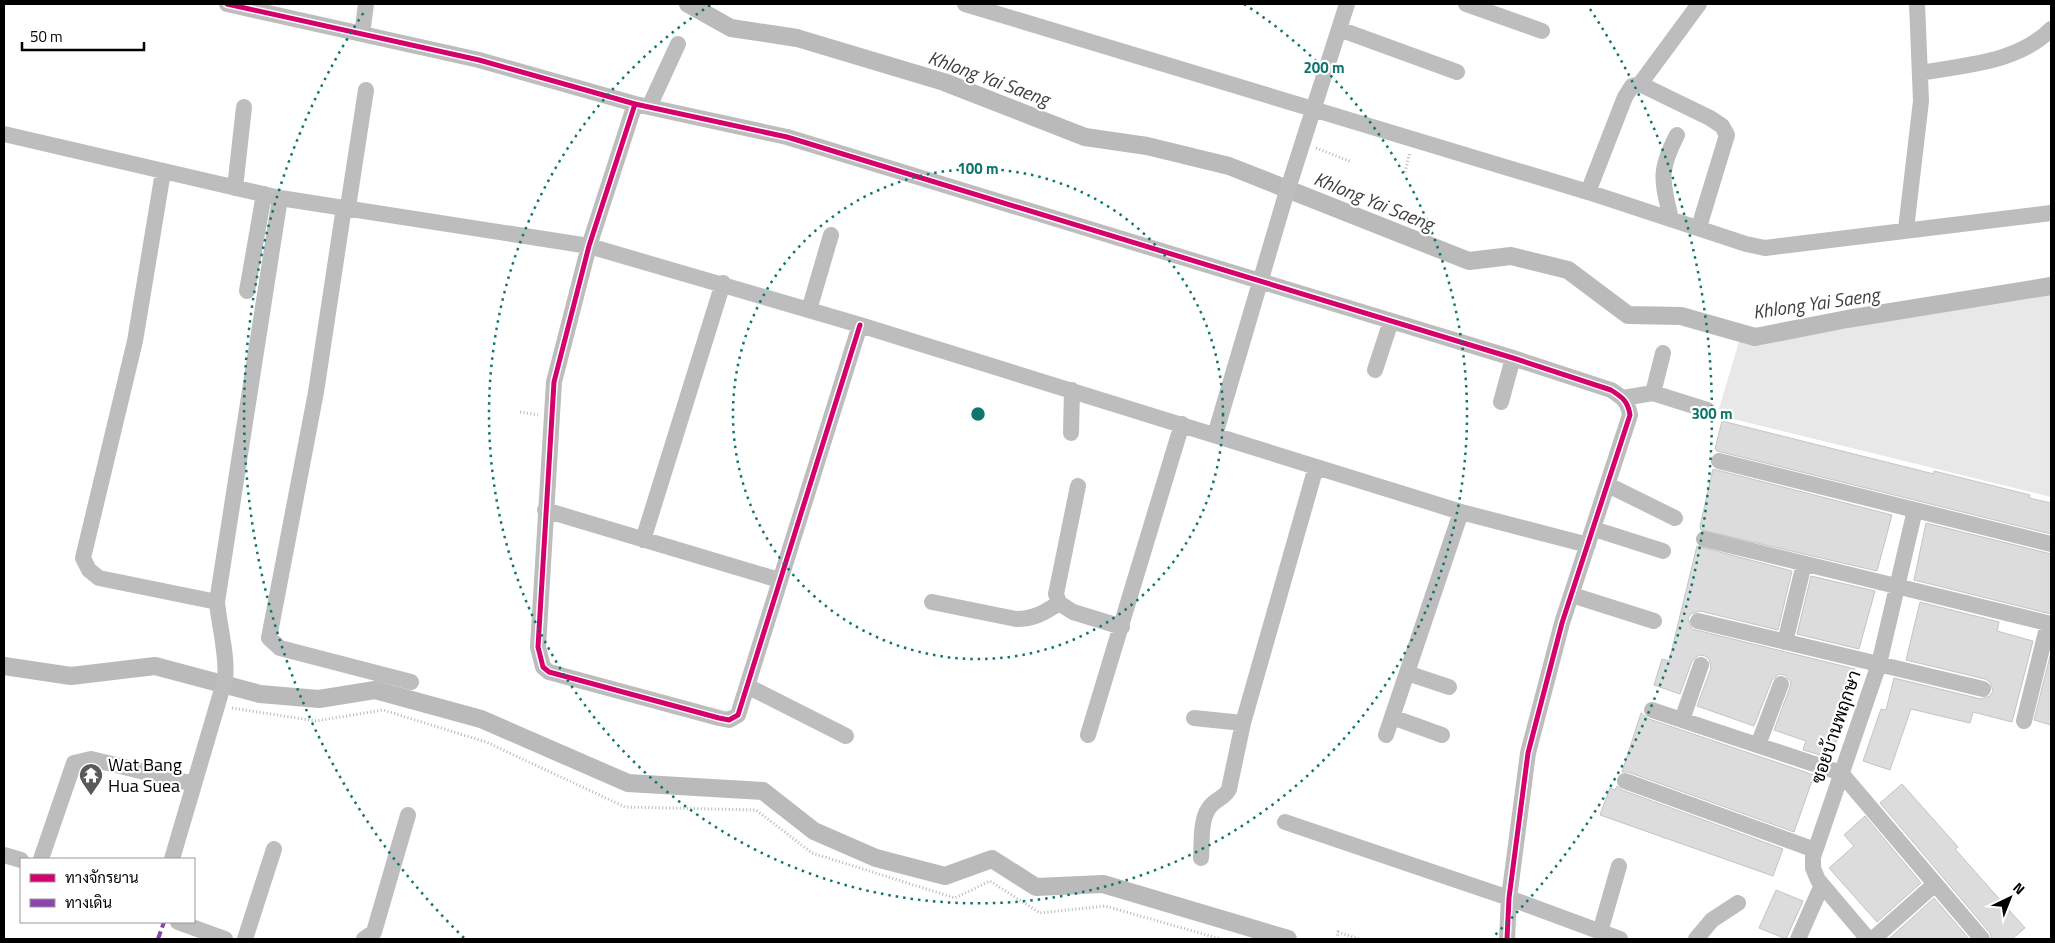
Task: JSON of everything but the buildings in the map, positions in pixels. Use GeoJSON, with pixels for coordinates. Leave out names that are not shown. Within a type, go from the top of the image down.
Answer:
{"type":"FeatureCollection","features":[{"type":"Feature","properties":{"kind":"street"},"geometry":{"type":"LineString","coordinates":[[227,4],[267,8],[362,34],[479,60],[642,106],[787,138],[1513,358],[1611,390],[1623,398],[1628,404],[1630,414],[1562,623],[1528,753],[1509,898],[1507,939]]}},
{"type":"Feature","properties":{"kind":"street"},"geometry":{"type":"LineString","coordinates":[[362,34],[366,4]]}},
{"type":"Feature","properties":{"kind":"street"},"geometry":{"type":"LineString","coordinates":[[965,4],[1314,111],[1588,192],[1746,244],[1765,248],[1906,229],[2051,213]]}},
{"type":"Feature","properties":{"kind":"street"},"geometry":{"type":"LineString","coordinates":[[1215,435],[1284,201],[1347,4]]}},
{"type":"Feature","properties":{"kind":"street"},"geometry":{"type":"LineString","coordinates":[[1466,4],[1542,32]]}},
{"type":"Feature","properties":{"kind":"street"},"geometry":{"type":"LineString","coordinates":[[1640,84],[1698,4]]}},
{"type":"Feature","properties":{"kind":"street"},"geometry":{"type":"LineString","coordinates":[[1906,229],[1921,101],[1917,4]]}},
{"type":"Feature","properties":{"kind":"street"},"geometry":{"type":"LineString","coordinates":[[1339,28],[1458,72]]}},
{"type":"Feature","properties":{"kind":"street"},"geometry":{"type":"LineString","coordinates":[[1920,73],[1994,59],[2039,41],[2051,28]]}},
{"type":"Feature","properties":{"kind":"street"},"geometry":{"type":"LineString","coordinates":[[678,44],[642,106],[589,246],[554,382],[544,510],[538,647],[543,667],[549,672],[569,679],[615,689],[729,720],[738,716],[860,325]]}},
{"type":"Feature","properties":{"kind":"street"},"geometry":{"type":"LineString","coordinates":[[1588,192],[1625,97],[1632,86],[1640,84],[1710,118],[1722,126],[1727,135],[1699,227]]}},
{"type":"Feature","properties":{"kind":"street"},"geometry":{"type":"LineString","coordinates":[[366,90],[316,392],[269,638],[280,648],[411,682]]}},
{"type":"Feature","properties":{"kind":"street"},"geometry":{"type":"LineString","coordinates":[[235,188],[244,107]]}},
{"type":"Feature","properties":{"kind":"street"},"geometry":{"type":"LineString","coordinates":[[4,134],[280,198],[589,246],[722,283],[860,325],[1461,512],[1588,546]]}},
{"type":"Feature","properties":{"kind":"street"},"geometry":{"type":"LineString","coordinates":[[1671,218],[1662,180],[1665,158],[1677,135]]}},
{"type":"Feature","properties":{"kind":"street"},"geometry":{"type":"LineString","coordinates":[[163,172],[135,341],[83,558],[89,570],[99,578],[217,602]]}},
{"type":"Feature","properties":{"kind":"street"},"geometry":{"type":"LineString","coordinates":[[247,291],[264,194]]}},
{"type":"Feature","properties":{"kind":"street"},"geometry":{"type":"LineString","coordinates":[[172,858],[219,706],[225,679],[227,664],[221,641],[217,602],[280,198]]}},
{"type":"Feature","properties":{"kind":"street"},"geometry":{"type":"LineString","coordinates":[[809,310],[831,235]]}},
{"type":"Feature","properties":{"kind":"street"},"geometry":{"type":"LineString","coordinates":[[643,540],[722,283]]}},
{"type":"Feature","properties":{"kind":"street"},"geometry":{"type":"LineString","coordinates":[[1375,370],[1391,321]]}},
{"type":"Feature","properties":{"kind":"street"},"geometry":{"type":"LineString","coordinates":[[1653,393],[1663,353]]}},
{"type":"Feature","properties":{"kind":"street"},"geometry":{"type":"LineString","coordinates":[[1501,402],[1513,358]]}},
{"type":"Feature","properties":{"kind":"street"},"geometry":{"type":"LineString","coordinates":[[1070,433],[1072,390]]}},
{"type":"Feature","properties":{"kind":"street"},"geometry":{"type":"LineString","coordinates":[[1623,398],[1653,393],[1707,410]]}},
{"type":"Feature","properties":{"kind":"street"},"geometry":{"type":"LineString","coordinates":[[1088,735],[1182,424]]}},
{"type":"Feature","properties":{"kind":"street"},"geometry":{"type":"LineString","coordinates":[[1719,461],[2051,544]]}},
{"type":"Feature","properties":{"kind":"street"},"geometry":{"type":"LineString","coordinates":[[1201,858],[1204,817],[1208,809],[1227,794],[1229,790],[1243,723],[1316,467]]}},
{"type":"Feature","properties":{"kind":"street"},"geometry":{"type":"LineString","coordinates":[[1608,485],[1675,518]]}},
{"type":"Feature","properties":{"kind":"street"},"geometry":{"type":"LineString","coordinates":[[1078,486],[1056,594],[1059,603],[1073,612],[1122,627]]}},
{"type":"Feature","properties":{"kind":"street"},"geometry":{"type":"LineString","coordinates":[[544,510],[779,580]]}},
{"type":"Feature","properties":{"kind":"street","name":"ซอยบ้านพฤกษา"},"geometry":{"type":"LineString","coordinates":[[1868,939],[1822,885],[1813,868],[1815,850],[1879,664],[1915,510]]}},
{"type":"Feature","properties":{"kind":"street"},"geometry":{"type":"LineString","coordinates":[[1386,736],[1461,512]]}},
{"type":"Feature","properties":{"kind":"street"},"geometry":{"type":"LineString","coordinates":[[1594,528],[1663,551]]}},
{"type":"Feature","properties":{"kind":"street"},"geometry":{"type":"LineString","coordinates":[[1704,539],[2050,624],[2024,721]]}},
{"type":"Feature","properties":{"kind":"street"},"geometry":{"type":"LineString","coordinates":[[1785,642],[1804,564]]}},
{"type":"Feature","properties":{"kind":"street"},"geometry":{"type":"LineString","coordinates":[[1572,595],[1654,621]]}},
{"type":"Feature","properties":{"kind":"street"},"geometry":{"type":"LineString","coordinates":[[932,602],[1016,619],[1029,619],[1042,615],[1059,603]]}},
{"type":"Feature","properties":{"kind":"street"},"geometry":{"type":"LineString","coordinates":[[1698,622],[1983,689]]}},
{"type":"Feature","properties":{"kind":"street"},"geometry":{"type":"LineString","coordinates":[[1682,720],[1701,665]]}},
{"type":"Feature","properties":{"kind":"street"},"geometry":{"type":"LineString","coordinates":[[1407,673],[1449,687]]}},
{"type":"Feature","properties":{"kind":"street"},"geometry":{"type":"LineString","coordinates":[[1758,745],[1781,684]]}},
{"type":"Feature","properties":{"kind":"street"},"geometry":{"type":"LineString","coordinates":[[746,686],[846,736]]}},
{"type":"Feature","properties":{"kind":"street"},"geometry":{"type":"LineString","coordinates":[[1652,710],[1841,773],[1982,939]]}},
{"type":"Feature","properties":{"kind":"street"},"geometry":{"type":"LineString","coordinates":[[1392,717],[1442,735]]}},
{"type":"Feature","properties":{"kind":"street"},"geometry":{"type":"LineString","coordinates":[[1194,718],[1243,723]]}},
{"type":"Feature","properties":{"kind":"street"},"geometry":{"type":"LineString","coordinates":[[41,858],[74,763],[80,760],[91,759],[194,784]]}},
{"type":"Feature","properties":{"kind":"street"},"geometry":{"type":"LineString","coordinates":[[1625,781],[1815,850]]}},
{"type":"Feature","properties":{"kind":"street"},"geometry":{"type":"LineString","coordinates":[[364,939],[374,932],[408,815]]}},
{"type":"Feature","properties":{"kind":"street"},"geometry":{"type":"LineString","coordinates":[[1285,822],[1509,898],[1594,934],[1620,939]]}},
{"type":"Feature","properties":{"kind":"street"},"geometry":{"type":"LineString","coordinates":[[245,939],[274,849]]}},
{"type":"Feature","properties":{"kind":"street"},"geometry":{"type":"LineString","coordinates":[[4,855],[20,860]]}},
{"type":"Feature","properties":{"kind":"street"},"geometry":{"type":"LineString","coordinates":[[1594,934],[1618,866]]}},
{"type":"Feature","properties":{"kind":"street"},"geometry":{"type":"LineString","coordinates":[[1873,939],[1935,884]]}},
{"type":"Feature","properties":{"kind":"street"},"geometry":{"type":"LineString","coordinates":[[1798,939],[1822,885]]}},
{"type":"Feature","properties":{"kind":"street"},"geometry":{"type":"LineString","coordinates":[[1696,939],[1712,920],[1738,903]]}},
{"type":"Feature","properties":{"kind":"street"},"geometry":{"type":"LineString","coordinates":[[181,923],[224,939]]}},
{"type":"Feature","properties":{"kind":"path"},"geometry":{"type":"LineString","coordinates":[[1303,144],[1352,162]]}},
{"type":"Feature","properties":{"kind":"path"},"geometry":{"type":"LineString","coordinates":[[219,706],[316,722],[382,710],[486,742],[625,807],[756,810],[812,853],[955,898],[990,881],[1040,913],[1105,906],[1221,939]]}},
{"type":"Feature","properties":{"kind":"path"},"geometry":{"type":"LineString","coordinates":[[1337,939],[1338,932],[1359,939]]}},
{"type":"Feature","properties":{"kind":"shaded area"},"geometry":{"type":"Polygon","coordinates":[[[2051,294],[2051,497],[1717,415],[1739,342],[2051,294]]]}},
{"type":"Feature","properties":{"kind":"waterway","name":"Khlong Yai Saeng"},"geometry":{"type":"LineString","coordinates":[[688,4],[731,28],[797,38],[944,82],[1085,137],[1147,146],[1229,166],[1469,261],[1511,256],[1568,270],[1628,315],[1681,316],[1755,337],[1847,319],[2051,286]]}},
{"type":"Feature","properties":{"kind":"waterway"},"geometry":{"type":"LineString","coordinates":[[4,666],[71,676],[155,666],[260,694],[319,699],[375,690],[481,719],[628,783],[763,791],[814,831],[876,858],[945,876],[992,859],[1036,887],[1103,884],[1288,939]]}},
{"type":"Feature","properties":{"kind":"marked path"},"geometry":{"type":"LineString","coordinates":[[158,939],[164,923]]}},
{"type":"Feature","properties":{"kind":"cycle path"},"geometry":{"type":"LineString","coordinates":[[227,4],[479,60],[635,104],[787,137],[1513,358],[1611,390],[1618,395],[1626,403],[1630,415],[1562,623],[1528,753],[1509,898],[1507,939]]}},
{"type":"Feature","properties":{"kind":"cycle path"},"geometry":{"type":"LineString","coordinates":[[635,104],[589,246],[554,382],[538,647],[543,667],[549,672],[719,718],[729,720],[738,715],[860,325]]}},
{"type":"Feature","properties":{"kind":"place","name":"Wat Bang Hua Suea"},"geometry":{"type":"Point","coordinates":[91,796]}}]}
